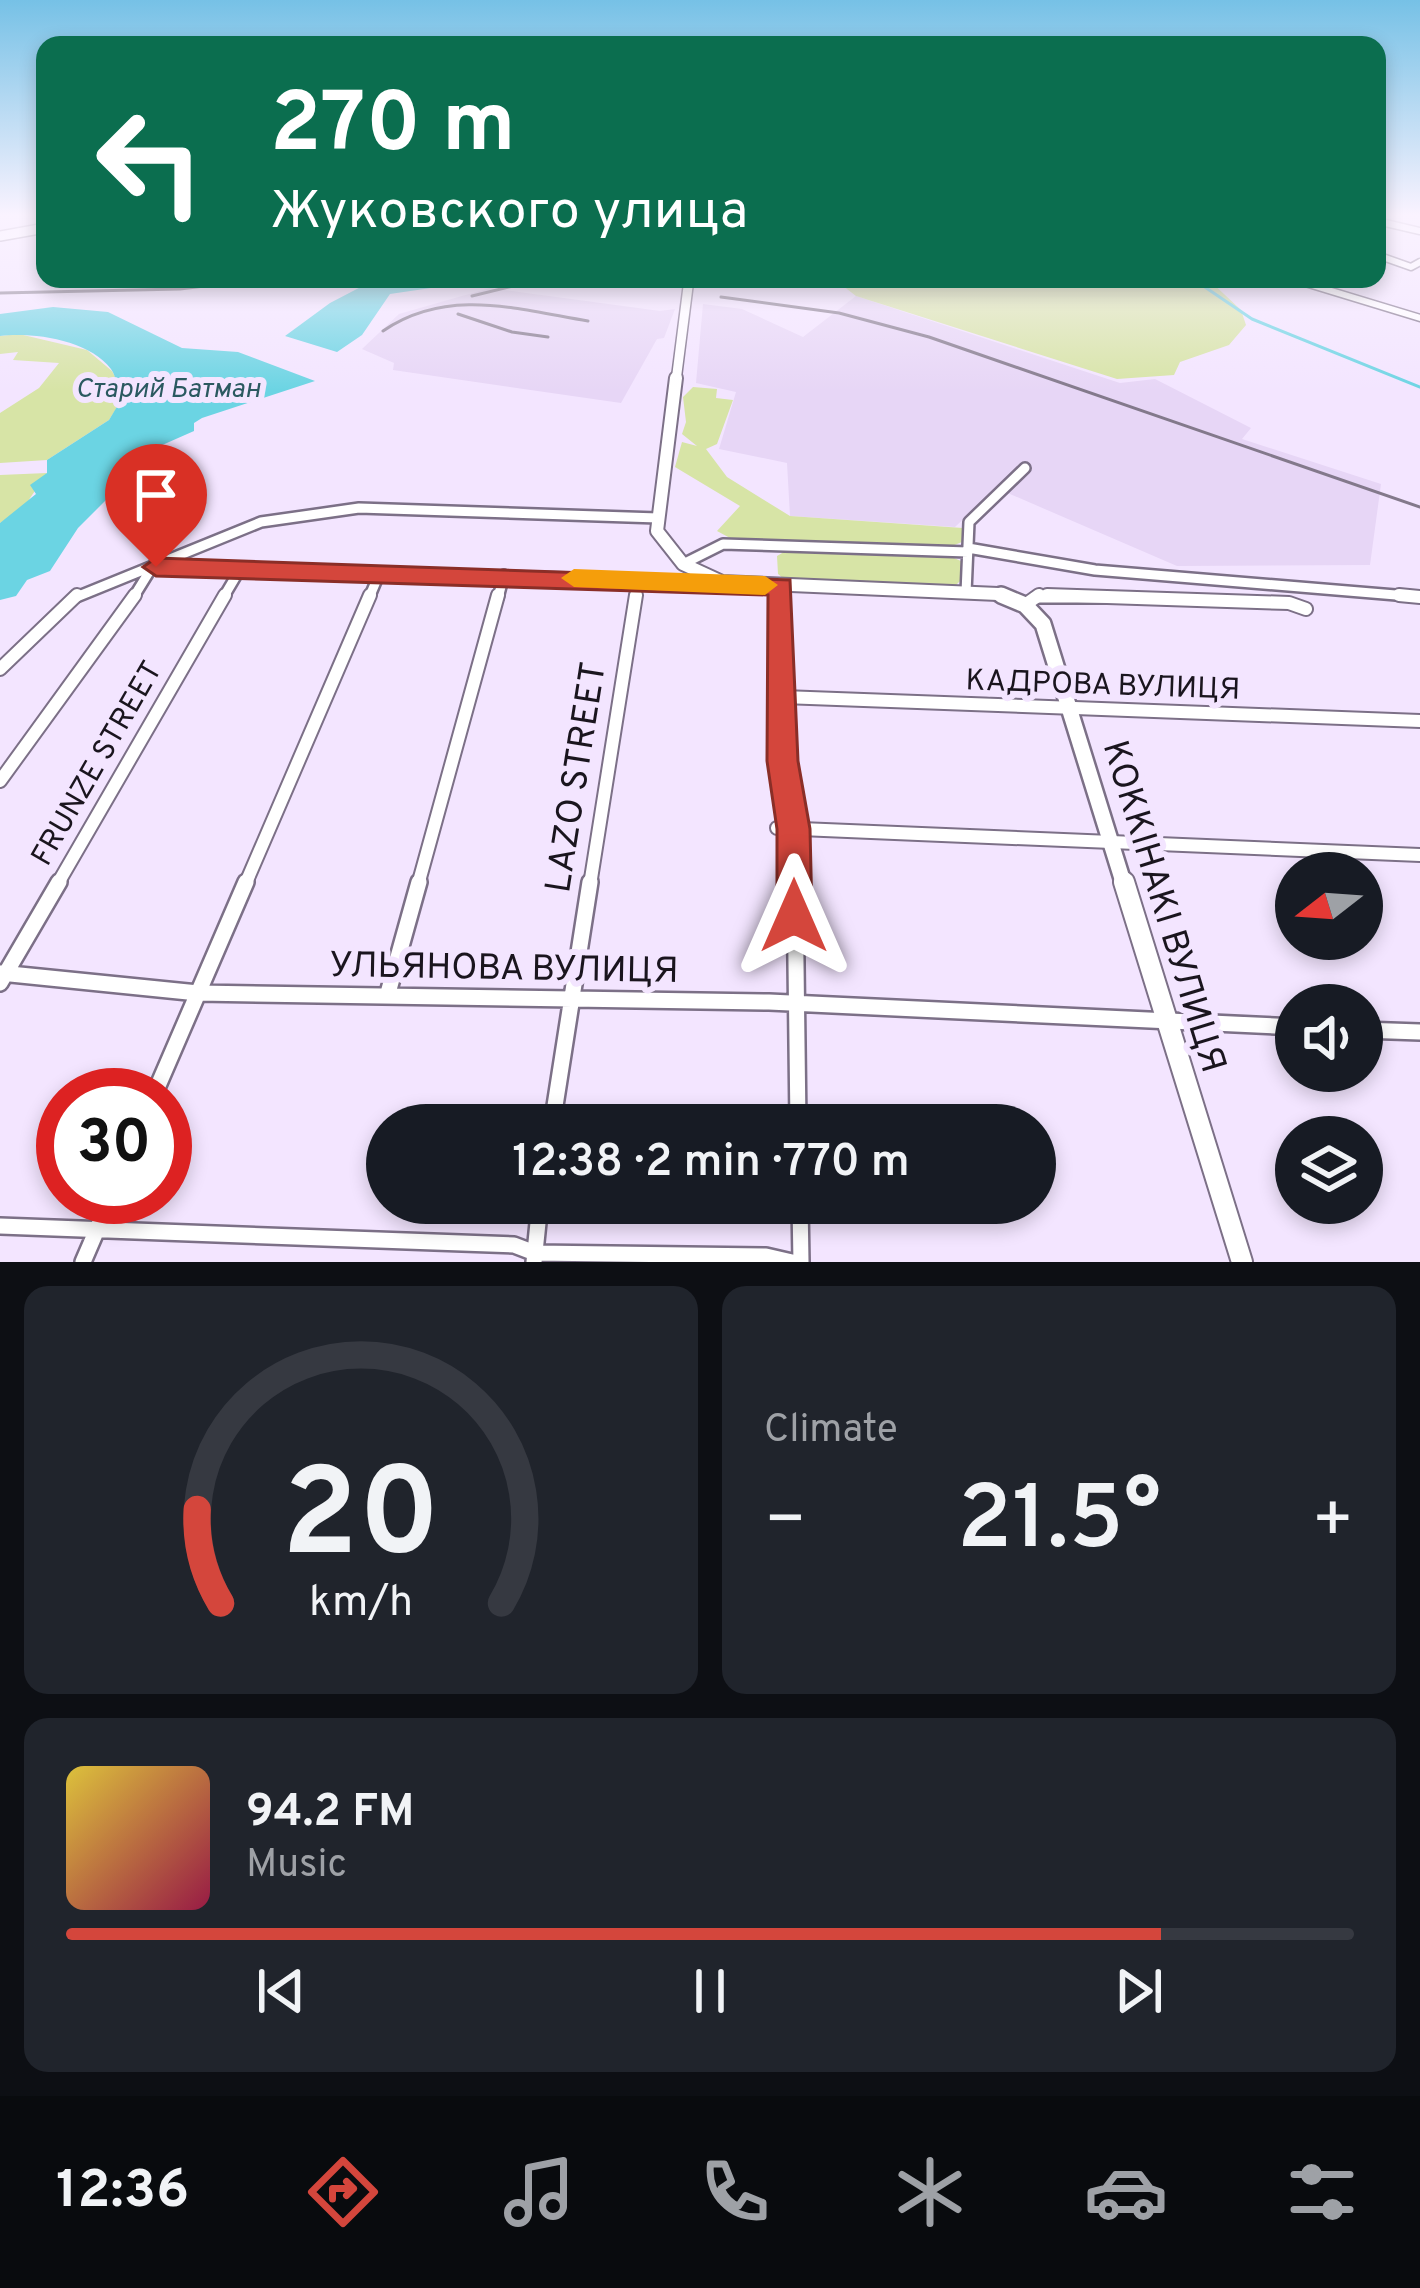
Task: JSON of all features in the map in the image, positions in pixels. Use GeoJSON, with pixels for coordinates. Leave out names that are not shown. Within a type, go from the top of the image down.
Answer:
{"type":"FeatureCollection","features":[{"type":"Feature","properties":{"kind":"street"},"geometry":{"type":"LineString","coordinates":[[688,288],[658,518],[662,542],[683,563],[722,583]]}},
{"type":"Feature","properties":{"kind":"street"},"geometry":{"type":"LineString","coordinates":[[1322,288],[1420,318]]}},
{"type":"Feature","properties":{"kind":"street"},"geometry":{"type":"LineString","coordinates":[[966,592],[969,522],[1025,468]]}},
{"type":"Feature","properties":{"kind":"street"},"geometry":{"type":"LineString","coordinates":[[0,669],[79,593],[238,528],[317,511],[359,508],[658,518]]}},
{"type":"Feature","properties":{"kind":"street"},"geometry":{"type":"LineString","coordinates":[[683,563],[723,544],[968,550],[1080,569],[1420,597]]}},
{"type":"Feature","properties":{"kind":"street"},"geometry":{"type":"LineString","coordinates":[[154,564],[239,571],[503,575],[966,592],[998,594],[1025,605],[1040,596],[1289,603],[1306,609]]}},
{"type":"Feature","properties":{"kind":"street"},"geometry":{"type":"LineString","coordinates":[[0,781],[154,564]]}},
{"type":"Feature","properties":{"kind":"street","name":"FRUNZE STREET"},"geometry":{"type":"LineString","coordinates":[[2,976],[239,571]]}},
{"type":"Feature","properties":{"kind":"street"},"geometry":{"type":"LineString","coordinates":[[166,1068],[380,572]]}},
{"type":"Feature","properties":{"kind":"street"},"geometry":{"type":"LineString","coordinates":[[388,993],[503,575]]}},
{"type":"Feature","properties":{"kind":"street","name":"LAZO STREET"},"geometry":{"type":"LineString","coordinates":[[555,1104],[638,581]]}},
{"type":"Feature","properties":{"kind":"street"},"geometry":{"type":"LineString","coordinates":[[781,586],[782,761],[794,829],[798,1104]]}},
{"type":"Feature","properties":{"kind":"street","name":"КОККІНАКІ ВУЛИЦЯ"},"geometry":{"type":"LineString","coordinates":[[1025,605],[1043,624],[1242,1262]]}},
{"type":"Feature","properties":{"kind":"street","name":"КАДРОВА ВУЛИЦЯ"},"geometry":{"type":"LineString","coordinates":[[783,697],[1420,722]]}},
{"type":"Feature","properties":{"kind":"street"},"geometry":{"type":"LineString","coordinates":[[776,828],[1420,855]]}},
{"type":"Feature","properties":{"kind":"street","name":"УЛЬЯНОВА ВУЛИЦЯ"},"geometry":{"type":"LineString","coordinates":[[2,976],[198,992],[572,996],[1275,1026]]}},
{"type":"Feature","properties":{"kind":"street"},"geometry":{"type":"LineString","coordinates":[[1383,1031],[1420,1032]]}},
{"type":"Feature","properties":{"kind":"street"},"geometry":{"type":"LineString","coordinates":[[82,1262],[100,1224]]}},
{"type":"Feature","properties":{"kind":"street"},"geometry":{"type":"LineString","coordinates":[[535,1258],[538,1224]]}},
{"type":"Feature","properties":{"kind":"street"},"geometry":{"type":"LineString","coordinates":[[800,1224],[801,1262]]}},
{"type":"Feature","properties":{"kind":"street"},"geometry":{"type":"LineString","coordinates":[[0,1226],[514,1245],[535,1258],[766,1256],[791,1262]]}},
{"type":"Feature","properties":{"kind":"shaded area"},"geometry":{"type":"Polygon","coordinates":[[[490,288],[660,311],[675,309],[664,338],[657,339],[621,403],[393,370],[394,363],[362,349],[399,314],[490,288]]]}},
{"type":"Feature","properties":{"kind":"shaded area"},"geometry":{"type":"Polygon","coordinates":[[[856,296],[1120,383],[1155,379],[1251,428],[1242,439],[1381,484],[1370,565],[1177,566],[996,488],[955,527],[790,516],[787,463],[719,449],[736,392],[696,383],[703,304],[742,309],[803,337],[856,296]]]}},
{"type":"Feature","properties":{"kind":"green space"},"geometry":{"type":"Polygon","coordinates":[[[846,288],[1218,288],[1241,310],[1246,325],[1229,345],[1180,362],[1174,375],[1117,379],[856,296],[846,288]]]}},
{"type":"Feature","properties":{"kind":"green space"},"geometry":{"type":"Polygon","coordinates":[[[19,334],[87,350],[112,371],[125,395],[109,420],[47,460],[0,463],[0,413],[39,388],[59,363],[13,360],[18,352],[0,354],[0,336],[19,334]]]}},
{"type":"Feature","properties":{"kind":"green space"},"geometry":{"type":"Polygon","coordinates":[[[693,387],[717,389],[716,398],[733,400],[717,444],[706,449],[727,477],[790,516],[963,528],[962,542],[947,548],[730,538],[717,531],[740,506],[675,467],[682,442],[697,446],[682,434],[686,422],[683,397],[693,387]]]}},
{"type":"Feature","properties":{"kind":"green space"},"geometry":{"type":"Polygon","coordinates":[[[47,473],[24,507],[0,523],[0,475],[47,473]]]}},
{"type":"Feature","properties":{"kind":"green space"},"geometry":{"type":"Polygon","coordinates":[[[789,549],[943,553],[963,562],[961,580],[954,587],[784,579],[778,574],[777,556],[789,549]]]}},
{"type":"Feature","properties":{"kind":"water"},"geometry":{"type":"Polygon","coordinates":[[[359,288],[431,288],[390,294],[362,335],[337,352],[285,336],[359,288]]]}},
{"type":"Feature","properties":{"kind":"water","name":"Старий Батман"},"geometry":{"type":"Polygon","coordinates":[[[53,307],[108,312],[182,348],[238,352],[315,381],[202,418],[194,423],[194,431],[160,446],[78,528],[50,571],[27,580],[16,596],[0,600],[0,523],[36,494],[30,485],[47,473],[47,460],[109,420],[124,395],[111,369],[89,351],[44,337],[0,336],[0,314],[53,307]]]}},
{"type":"Feature","properties":{"kind":"waterway"},"geometry":{"type":"LineString","coordinates":[[1206,288],[1252,319],[1420,387]]}},
{"type":"Feature","properties":{"kind":"railway"},"geometry":{"type":"LineString","coordinates":[[0,293],[188,288]]}},
{"type":"Feature","properties":{"kind":"railway"},"geometry":{"type":"LineString","coordinates":[[472,296],[505,288]]}},
{"type":"Feature","properties":{"kind":"railway"},"geometry":{"type":"LineString","coordinates":[[721,297],[839,313],[929,337],[1420,507]]}},
{"type":"Feature","properties":{"kind":"railway"},"geometry":{"type":"LineString","coordinates":[[383,331],[407,317],[457,305],[509,307],[588,321]]}},
{"type":"Feature","properties":{"kind":"railway"},"geometry":{"type":"LineString","coordinates":[[458,314],[512,332],[548,337]]}},
{"type":"Feature","properties":{"kind":"slow traffic"},"geometry":{"type":"LineString","coordinates":[[574,578],[765,585]]}},
{"type":"Feature","properties":{"kind":"route"},"geometry":{"type":"LineString","coordinates":[[156,567],[781,586],[782,761],[794,829],[794,916]]}}]}
